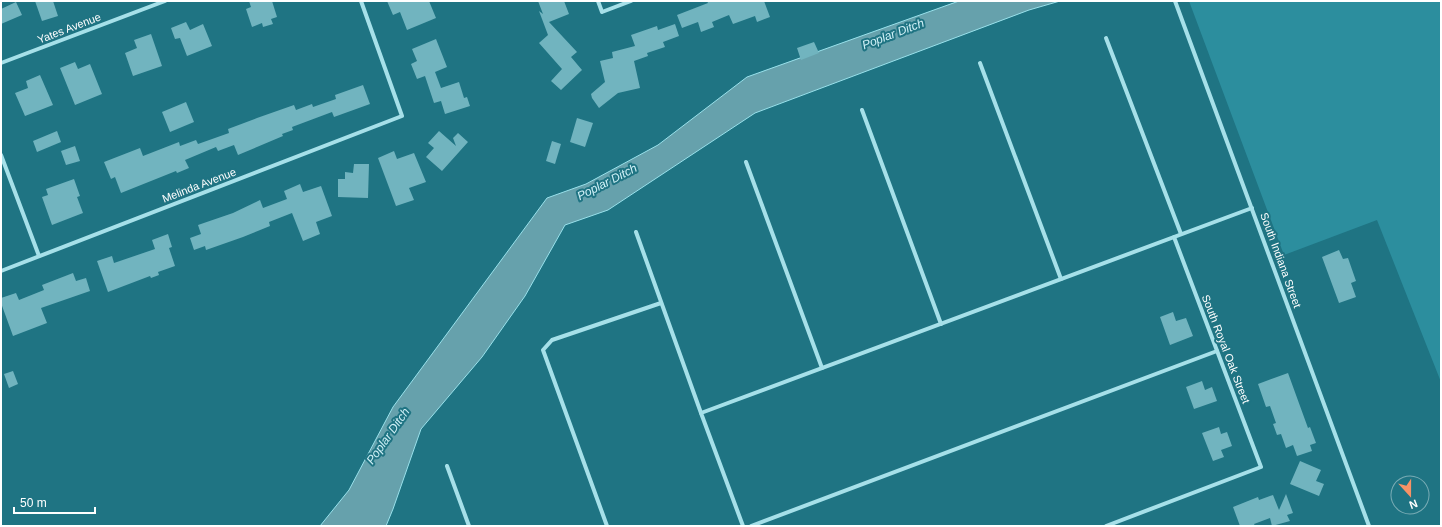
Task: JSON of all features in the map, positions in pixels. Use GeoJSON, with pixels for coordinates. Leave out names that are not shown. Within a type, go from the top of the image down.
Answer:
{"type":"FeatureCollection","features":[{"type":"Feature","properties":{"kind":"street","name":"Yates Avenue"},"geometry":{"type":"LineString","coordinates":[[1,63],[166,1]]}},
{"type":"Feature","properties":{"kind":"street","name":"Melinda Avenue"},"geometry":{"type":"LineString","coordinates":[[1,271],[402,116],[361,1]]}},
{"type":"Feature","properties":{"kind":"street"},"geometry":{"type":"LineString","coordinates":[[598,1],[602,12],[631,1]]}},
{"type":"Feature","properties":{"kind":"street","name":"South Indiana Street"},"geometry":{"type":"LineString","coordinates":[[1175,1],[1369,526]]}},
{"type":"Feature","properties":{"kind":"street"},"geometry":{"type":"LineString","coordinates":[[1106,38],[1181,234]]}},
{"type":"Feature","properties":{"kind":"street"},"geometry":{"type":"LineString","coordinates":[[980,63],[1061,279]]}},
{"type":"Feature","properties":{"kind":"street"},"geometry":{"type":"LineString","coordinates":[[862,110],[941,324]]}},
{"type":"Feature","properties":{"kind":"street"},"geometry":{"type":"LineString","coordinates":[[1,155],[39,256]]}},
{"type":"Feature","properties":{"kind":"street"},"geometry":{"type":"LineString","coordinates":[[746,162],[822,368]]}},
{"type":"Feature","properties":{"kind":"street"},"geometry":{"type":"LineString","coordinates":[[702,413],[1252,208]]}},
{"type":"Feature","properties":{"kind":"street"},"geometry":{"type":"LineString","coordinates":[[636,232],[743,526]]}},
{"type":"Feature","properties":{"kind":"street","name":"South Royal Oak Street"},"geometry":{"type":"LineString","coordinates":[[1106,526],[1261,467],[1174,237]]}},
{"type":"Feature","properties":{"kind":"street"},"geometry":{"type":"LineString","coordinates":[[607,526],[542,350],[552,340],[662,303]]}},
{"type":"Feature","properties":{"kind":"street"},"geometry":{"type":"LineString","coordinates":[[751,526],[1217,351]]}},
{"type":"Feature","properties":{"kind":"street"},"geometry":{"type":"LineString","coordinates":[[447,466],[470,526]]}},
{"type":"Feature","properties":{"kind":"shaded area"},"geometry":{"type":"Polygon","coordinates":[[[1189,1],[1441,1],[1441,382],[1377,220],[1284,255],[1189,1]]]}},
{"type":"Feature","properties":{"kind":"water","name":"Poplar Ditch"},"geometry":{"type":"Polygon","coordinates":[[[959,1],[1060,1],[1029,10],[755,113],[608,210],[565,225],[525,296],[482,357],[421,429],[386,526],[320,526],[349,490],[393,407],[547,198],[586,184],[658,145],[747,77],[959,1]]]}},
{"type":"Feature","properties":{"kind":"building"},"geometry":{"type":"Polygon","coordinates":[[[35,1],[53,1],[58,16],[42,21],[35,1]]]}},
{"type":"Feature","properties":{"kind":"building"},"geometry":{"type":"Polygon","coordinates":[[[249,1],[272,1],[277,17],[271,19],[273,24],[263,27],[262,23],[252,27],[246,9],[251,7],[249,1]]]}},
{"type":"Feature","properties":{"kind":"building"},"geometry":{"type":"Polygon","coordinates":[[[387,1],[429,1],[436,18],[407,30],[400,12],[393,15],[387,1]]]}},
{"type":"Feature","properties":{"kind":"building"},"geometry":{"type":"Polygon","coordinates":[[[538,1],[564,1],[569,14],[549,22],[577,52],[571,57],[582,70],[561,90],[551,81],[562,69],[539,43],[548,35],[539,11],[543,14],[538,1]]]}},
{"type":"Feature","properties":{"kind":"building"},"geometry":{"type":"Polygon","coordinates":[[[707,1],[764,1],[770,17],[757,22],[755,16],[733,24],[729,15],[712,22],[714,27],[701,32],[698,22],[682,28],[677,15],[708,3],[707,1]]]}},
{"type":"Feature","properties":{"kind":"building"},"geometry":{"type":"Polygon","coordinates":[[[16,2],[22,15],[1,24],[1,9],[16,2]]]}},
{"type":"Feature","properties":{"kind":"building"},"geometry":{"type":"Polygon","coordinates":[[[186,22],[190,30],[203,24],[212,46],[187,56],[180,38],[175,39],[171,28],[186,22]]]}},
{"type":"Feature","properties":{"kind":"building"},"geometry":{"type":"Polygon","coordinates":[[[675,24],[679,36],[663,42],[665,47],[647,53],[648,56],[634,61],[640,88],[618,93],[599,108],[591,94],[605,82],[600,61],[613,58],[612,52],[635,46],[631,35],[657,26],[658,30],[675,24]]]}},
{"type":"Feature","properties":{"kind":"building"},"geometry":{"type":"Polygon","coordinates":[[[151,34],[162,66],[133,76],[125,53],[137,48],[134,40],[151,34]]]}},
{"type":"Feature","properties":{"kind":"building"},"geometry":{"type":"Polygon","coordinates":[[[436,39],[447,67],[435,72],[441,88],[459,82],[464,98],[467,97],[470,106],[445,114],[441,101],[434,103],[425,76],[417,79],[411,64],[417,61],[412,49],[436,39]]]}},
{"type":"Feature","properties":{"kind":"building"},"geometry":{"type":"Polygon","coordinates":[[[814,42],[819,53],[801,60],[797,48],[814,42]]]}},
{"type":"Feature","properties":{"kind":"building"},"geometry":{"type":"Polygon","coordinates":[[[75,62],[78,69],[90,64],[102,94],[75,105],[60,68],[75,62]]]}},
{"type":"Feature","properties":{"kind":"building"},"geometry":{"type":"Polygon","coordinates":[[[40,75],[53,105],[25,116],[15,93],[28,88],[26,81],[40,75]]]}},
{"type":"Feature","properties":{"kind":"building"},"geometry":{"type":"Polygon","coordinates":[[[363,85],[370,104],[334,117],[332,112],[292,127],[293,130],[282,134],[283,136],[238,155],[234,145],[218,151],[216,147],[185,160],[189,168],[177,173],[176,171],[121,193],[115,177],[111,179],[104,162],[140,148],[143,156],[179,142],[180,146],[196,140],[198,144],[229,133],[228,129],[257,118],[294,105],[296,110],[312,104],[313,107],[336,99],[335,95],[363,85]]]}},
{"type":"Feature","properties":{"kind":"building"},"geometry":{"type":"Polygon","coordinates":[[[186,102],[194,122],[170,132],[162,112],[186,102]]]}},
{"type":"Feature","properties":{"kind":"building"},"geometry":{"type":"Polygon","coordinates":[[[577,118],[593,123],[585,147],[570,142],[577,118]]]}},
{"type":"Feature","properties":{"kind":"building"},"geometry":{"type":"Polygon","coordinates":[[[57,131],[61,142],[37,152],[33,141],[57,131]]]}},
{"type":"Feature","properties":{"kind":"building"},"geometry":{"type":"Polygon","coordinates":[[[439,131],[456,146],[453,138],[458,133],[468,142],[442,171],[426,157],[434,148],[428,143],[439,131]]]}},
{"type":"Feature","properties":{"kind":"building"},"geometry":{"type":"Polygon","coordinates":[[[552,141],[561,144],[555,164],[546,161],[552,141]]]}},
{"type":"Feature","properties":{"kind":"building"},"geometry":{"type":"Polygon","coordinates":[[[75,146],[80,161],[66,165],[61,151],[75,146]]]}},
{"type":"Feature","properties":{"kind":"building"},"geometry":{"type":"Polygon","coordinates":[[[394,151],[397,159],[414,153],[426,182],[409,188],[414,200],[396,206],[378,158],[394,151]]]}},
{"type":"Feature","properties":{"kind":"building"},"geometry":{"type":"Polygon","coordinates":[[[354,164],[369,164],[368,198],[338,197],[338,179],[345,179],[345,172],[353,173],[354,164]]]}},
{"type":"Feature","properties":{"kind":"building"},"geometry":{"type":"Polygon","coordinates":[[[74,179],[80,196],[77,197],[83,213],[52,225],[42,197],[48,195],[46,189],[74,179]]]}},
{"type":"Feature","properties":{"kind":"building"},"geometry":{"type":"Polygon","coordinates":[[[300,184],[303,192],[321,186],[332,216],[316,222],[320,234],[303,241],[292,213],[269,222],[270,226],[243,237],[206,250],[205,246],[194,250],[190,238],[201,234],[198,225],[233,213],[260,200],[263,208],[287,199],[284,191],[300,184]]]}},
{"type":"Feature","properties":{"kind":"building"},"geometry":{"type":"Polygon","coordinates":[[[168,234],[172,247],[169,248],[175,266],[158,272],[159,275],[151,278],[150,276],[108,292],[97,261],[112,256],[114,263],[155,249],[152,240],[168,234]]]}},
{"type":"Feature","properties":{"kind":"building"},"geometry":{"type":"Polygon","coordinates":[[[1339,250],[1343,259],[1348,258],[1356,281],[1351,283],[1356,297],[1339,303],[1322,257],[1339,250]]]}},
{"type":"Feature","properties":{"kind":"building"},"geometry":{"type":"Polygon","coordinates":[[[73,273],[76,281],[86,278],[90,291],[41,308],[47,323],[13,336],[1,303],[1,298],[16,293],[19,300],[44,290],[42,285],[73,273]]]}},
{"type":"Feature","properties":{"kind":"building"},"geometry":{"type":"Polygon","coordinates":[[[1173,312],[1176,321],[1186,318],[1193,336],[1170,345],[1160,317],[1173,312]]]}},
{"type":"Feature","properties":{"kind":"building"},"geometry":{"type":"Polygon","coordinates":[[[13,371],[18,384],[9,388],[4,374],[13,371]]]}},
{"type":"Feature","properties":{"kind":"building"},"geometry":{"type":"Polygon","coordinates":[[[1288,373],[1308,428],[1310,427],[1316,443],[1310,445],[1312,451],[1297,456],[1293,445],[1286,448],[1281,434],[1277,435],[1273,424],[1276,423],[1270,406],[1266,407],[1258,384],[1288,373]]]}},
{"type":"Feature","properties":{"kind":"building"},"geometry":{"type":"Polygon","coordinates":[[[1202,381],[1205,390],[1212,387],[1217,401],[1194,409],[1186,387],[1202,381]]]}},
{"type":"Feature","properties":{"kind":"building"},"geometry":{"type":"Polygon","coordinates":[[[1219,427],[1221,434],[1227,432],[1232,446],[1221,450],[1224,457],[1213,461],[1202,433],[1219,427]]]}},
{"type":"Feature","properties":{"kind":"building"},"geometry":{"type":"Polygon","coordinates":[[[1300,461],[1321,470],[1316,481],[1324,484],[1319,496],[1290,484],[1300,461]]]}},
{"type":"Feature","properties":{"kind":"building"},"geometry":{"type":"Polygon","coordinates":[[[1286,494],[1293,513],[1287,515],[1290,521],[1272,526],[1270,518],[1254,524],[1255,526],[1240,526],[1233,507],[1258,497],[1259,500],[1273,495],[1279,510],[1286,494]]]}}]}
